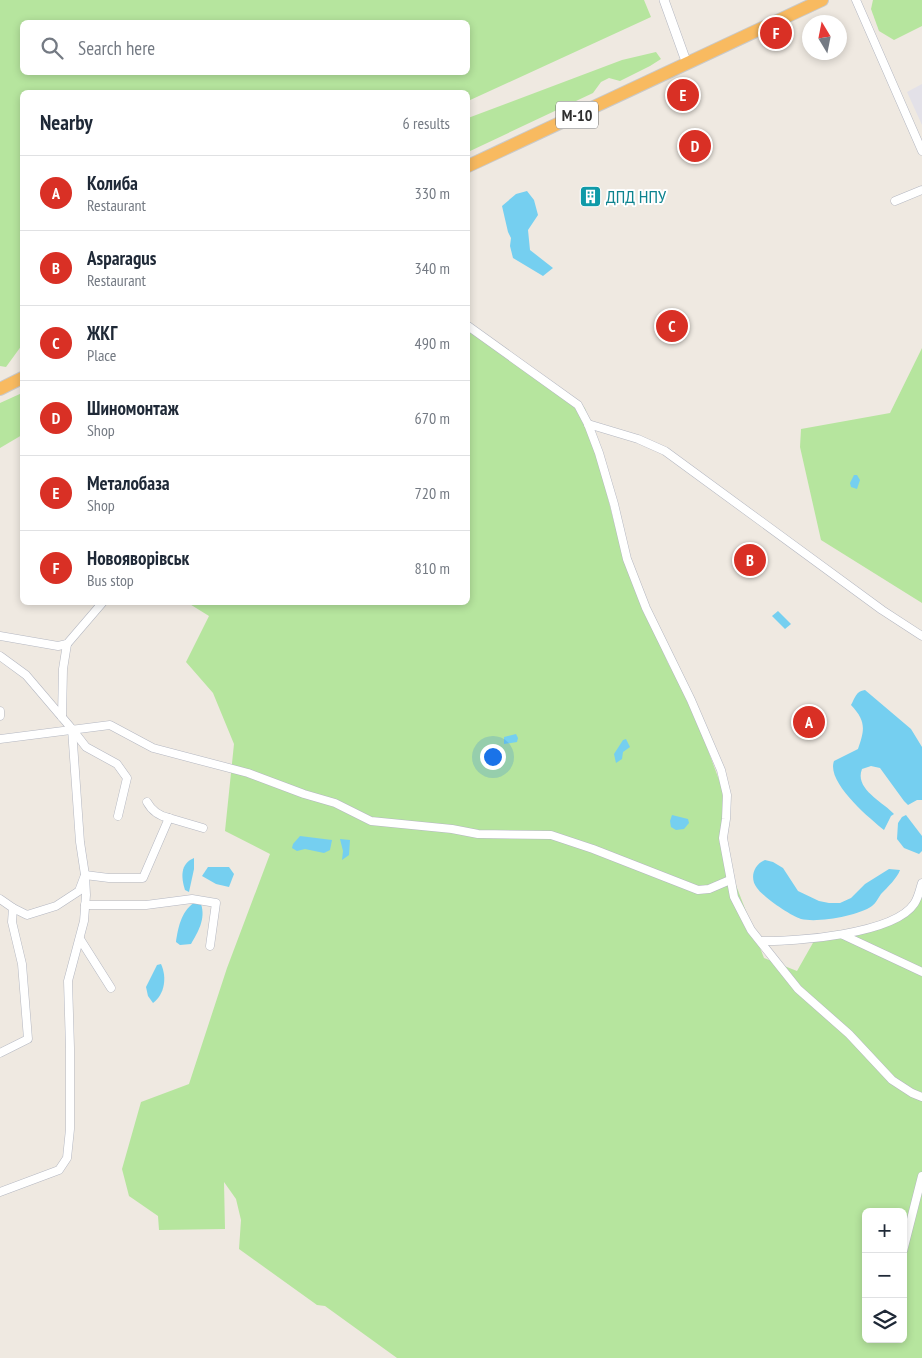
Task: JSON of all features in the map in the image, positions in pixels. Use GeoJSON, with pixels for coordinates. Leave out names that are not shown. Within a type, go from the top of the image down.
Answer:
{"type":"FeatureCollection","features":[{"type":"Feature","properties":{"kind":"highway","name":"М-10"},"geometry":{"type":"LineString","coordinates":[[470,165],[822,0]]}},
{"type":"Feature","properties":{"kind":"highway"},"geometry":{"type":"LineString","coordinates":[[0,389],[20,379]]}},
{"type":"Feature","properties":{"kind":"street"},"geometry":{"type":"LineString","coordinates":[[664,0],[687,64]]}},
{"type":"Feature","properties":{"kind":"street"},"geometry":{"type":"LineString","coordinates":[[856,0],[922,151]]}},
{"type":"Feature","properties":{"kind":"street"},"geometry":{"type":"LineString","coordinates":[[895,200],[922,190]]}},
{"type":"Feature","properties":{"kind":"street"},"geometry":{"type":"LineString","coordinates":[[470,327],[578,405],[588,424],[602,461],[627,559],[646,608],[691,700],[721,770],[727,795],[723,838],[730,880],[734,897],[751,930],[798,989],[849,1034],[892,1080],[922,1097]]}},
{"type":"Feature","properties":{"kind":"street"},"geometry":{"type":"LineString","coordinates":[[588,424],[638,439],[665,451],[880,613],[922,636]]}},
{"type":"Feature","properties":{"kind":"street"},"geometry":{"type":"LineString","coordinates":[[62,718],[67,644],[100,605]]}},
{"type":"Feature","properties":{"kind":"street"},"geometry":{"type":"LineString","coordinates":[[0,636],[58,646],[67,644]]}},
{"type":"Feature","properties":{"kind":"street"},"geometry":{"type":"LineString","coordinates":[[0,656],[26,675],[86,747],[117,764],[127,778],[118,816]]}},
{"type":"Feature","properties":{"kind":"street"},"geometry":{"type":"LineString","coordinates":[[0,711],[0,716]]}},
{"type":"Feature","properties":{"kind":"street"},"geometry":{"type":"LineString","coordinates":[[0,739],[110,725],[153,748],[248,773],[304,794],[335,803],[371,821],[452,829],[478,834],[551,835],[593,848],[698,890],[714,887],[730,880]]}},
{"type":"Feature","properties":{"kind":"street"},"geometry":{"type":"LineString","coordinates":[[0,1192],[59,1170],[67,1158],[69,1148],[68,981],[80,939],[85,905],[85,875],[80,842],[72,729]]}},
{"type":"Feature","properties":{"kind":"street"},"geometry":{"type":"LineString","coordinates":[[147,802],[150,808],[160,816],[203,828]]}},
{"type":"Feature","properties":{"kind":"street"},"geometry":{"type":"LineString","coordinates":[[85,875],[109,878],[142,878],[169,818]]}},
{"type":"Feature","properties":{"kind":"street"},"geometry":{"type":"LineString","coordinates":[[0,899],[27,915],[56,906],[79,891],[85,875]]}},
{"type":"Feature","properties":{"kind":"street"},"geometry":{"type":"LineString","coordinates":[[761,941],[785,942],[843,934],[888,923],[918,906],[922,883]]}},
{"type":"Feature","properties":{"kind":"street"},"geometry":{"type":"LineString","coordinates":[[85,905],[146,905],[192,899],[216,903],[210,946]]}},
{"type":"Feature","properties":{"kind":"street"},"geometry":{"type":"LineString","coordinates":[[0,1053],[28,1039],[22,964],[12,922],[13,908]]}},
{"type":"Feature","properties":{"kind":"street"},"geometry":{"type":"LineString","coordinates":[[843,934],[922,972]]}},
{"type":"Feature","properties":{"kind":"street"},"geometry":{"type":"LineString","coordinates":[[80,939],[111,988]]}},
{"type":"Feature","properties":{"kind":"street"},"geometry":{"type":"LineString","coordinates":[[907,1235],[922,1176]]}},
{"type":"Feature","properties":{"kind":"shaded area"},"geometry":{"type":"Polygon","coordinates":[[[922,84],[922,125],[907,92],[922,84]]]}},
{"type":"Feature","properties":{"kind":"green space"},"geometry":{"type":"Polygon","coordinates":[[[0,0],[644,0],[651,17],[470,100],[470,90],[20,90],[20,348],[6,367],[0,366],[0,0]]]}},
{"type":"Feature","properties":{"kind":"green space"},"geometry":{"type":"Polygon","coordinates":[[[873,0],[922,0],[922,26],[894,40],[879,31],[871,9],[873,0]]]}},
{"type":"Feature","properties":{"kind":"green space"},"geometry":{"type":"Polygon","coordinates":[[[656,52],[661,59],[620,81],[609,78],[601,82],[593,93],[470,151],[470,117],[622,60],[656,52]]]}},
{"type":"Feature","properties":{"kind":"green space"},"geometry":{"type":"Polygon","coordinates":[[[470,332],[585,408],[615,526],[630,576],[668,663],[687,698],[722,788],[723,827],[719,841],[764,958],[797,971],[814,941],[893,924],[918,904],[922,891],[922,1358],[397,1358],[325,1306],[317,1305],[239,1249],[241,1220],[236,1199],[224,1182],[225,1229],[159,1230],[158,1216],[129,1196],[122,1169],[141,1102],[189,1084],[227,968],[270,854],[225,831],[234,744],[213,693],[186,662],[209,616],[191,605],[470,605],[470,332]]]}},
{"type":"Feature","properties":{"kind":"green space"},"geometry":{"type":"Polygon","coordinates":[[[922,348],[922,603],[821,540],[800,447],[801,429],[890,413],[922,348]]]}},
{"type":"Feature","properties":{"kind":"green space"},"geometry":{"type":"Polygon","coordinates":[[[20,394],[20,436],[0,448],[0,403],[20,394]]]}},
{"type":"Feature","properties":{"kind":"water"},"geometry":{"type":"Polygon","coordinates":[[[527,191],[534,200],[538,215],[528,230],[530,250],[553,268],[543,276],[513,258],[510,246],[511,238],[502,206],[516,194],[527,191]]]}},
{"type":"Feature","properties":{"kind":"water"},"geometry":{"type":"Polygon","coordinates":[[[854,475],[857,475],[860,480],[857,489],[851,487],[850,483],[854,475]]]}},
{"type":"Feature","properties":{"kind":"water"},"geometry":{"type":"Polygon","coordinates":[[[778,611],[791,624],[785,629],[772,616],[778,611]]]}},
{"type":"Feature","properties":{"kind":"water"},"geometry":{"type":"Polygon","coordinates":[[[865,690],[911,729],[922,747],[922,800],[917,800],[908,805],[880,768],[871,766],[862,769],[862,783],[866,789],[894,814],[884,830],[850,799],[836,779],[833,770],[834,761],[858,749],[863,726],[862,721],[851,705],[858,693],[865,690]]]}},
{"type":"Feature","properties":{"kind":"water"},"geometry":{"type":"Polygon","coordinates":[[[516,734],[517,742],[504,744],[504,737],[516,734]]]}},
{"type":"Feature","properties":{"kind":"water"},"geometry":{"type":"Polygon","coordinates":[[[626,739],[630,747],[623,752],[622,759],[616,763],[614,754],[623,740],[626,739]]]}},
{"type":"Feature","properties":{"kind":"water"},"geometry":{"type":"Polygon","coordinates":[[[672,815],[688,819],[689,823],[684,829],[676,830],[671,827],[672,815]]]}},
{"type":"Feature","properties":{"kind":"water"},"geometry":{"type":"Polygon","coordinates":[[[906,815],[922,836],[922,851],[919,854],[904,848],[897,839],[898,823],[906,815]]]}},
{"type":"Feature","properties":{"kind":"water"},"geometry":{"type":"Polygon","coordinates":[[[300,836],[332,840],[330,850],[324,853],[305,849],[297,851],[292,848],[300,836]]]}},
{"type":"Feature","properties":{"kind":"water"},"geometry":{"type":"Polygon","coordinates":[[[340,839],[350,840],[349,855],[342,860],[343,851],[340,839]]]}},
{"type":"Feature","properties":{"kind":"water"},"geometry":{"type":"Polygon","coordinates":[[[194,858],[194,869],[189,892],[185,890],[183,871],[186,864],[194,858]]]}},
{"type":"Feature","properties":{"kind":"water"},"geometry":{"type":"Polygon","coordinates":[[[765,860],[783,868],[798,891],[819,901],[829,903],[840,903],[851,898],[865,884],[889,869],[900,870],[875,903],[866,910],[838,918],[808,920],[796,917],[784,910],[757,888],[753,880],[754,872],[758,865],[765,860]]]}},
{"type":"Feature","properties":{"kind":"water"},"geometry":{"type":"Polygon","coordinates":[[[208,867],[229,867],[234,874],[229,887],[216,884],[202,876],[208,867]]]}},
{"type":"Feature","properties":{"kind":"water"},"geometry":{"type":"Polygon","coordinates":[[[194,903],[201,904],[203,915],[200,925],[191,944],[180,945],[176,942],[181,921],[186,911],[194,903]]]}},
{"type":"Feature","properties":{"kind":"water"},"geometry":{"type":"Polygon","coordinates":[[[161,964],[164,974],[164,985],[160,995],[153,1003],[148,996],[146,987],[157,965],[161,964]]]}},
{"type":"Feature","properties":{"kind":"place","name":"Новояворівськ"},"geometry":{"type":"Point","coordinates":[776,33]}},
{"type":"Feature","properties":{"kind":"place","name":"Металобаза"},"geometry":{"type":"Point","coordinates":[683,95]}},
{"type":"Feature","properties":{"kind":"place","name":"Шиномонтаж"},"geometry":{"type":"Point","coordinates":[695,146]}},
{"type":"Feature","properties":{"kind":"place","name":"ДПД НПУ"},"geometry":{"type":"Point","coordinates":[590,197]}},
{"type":"Feature","properties":{"kind":"place","name":"ЖКГ"},"geometry":{"type":"Point","coordinates":[672,326]}},
{"type":"Feature","properties":{"kind":"place","name":"Asparagus"},"geometry":{"type":"Point","coordinates":[750,560]}},
{"type":"Feature","properties":{"kind":"place","name":"Колиба"},"geometry":{"type":"Point","coordinates":[809,722]}}]}
